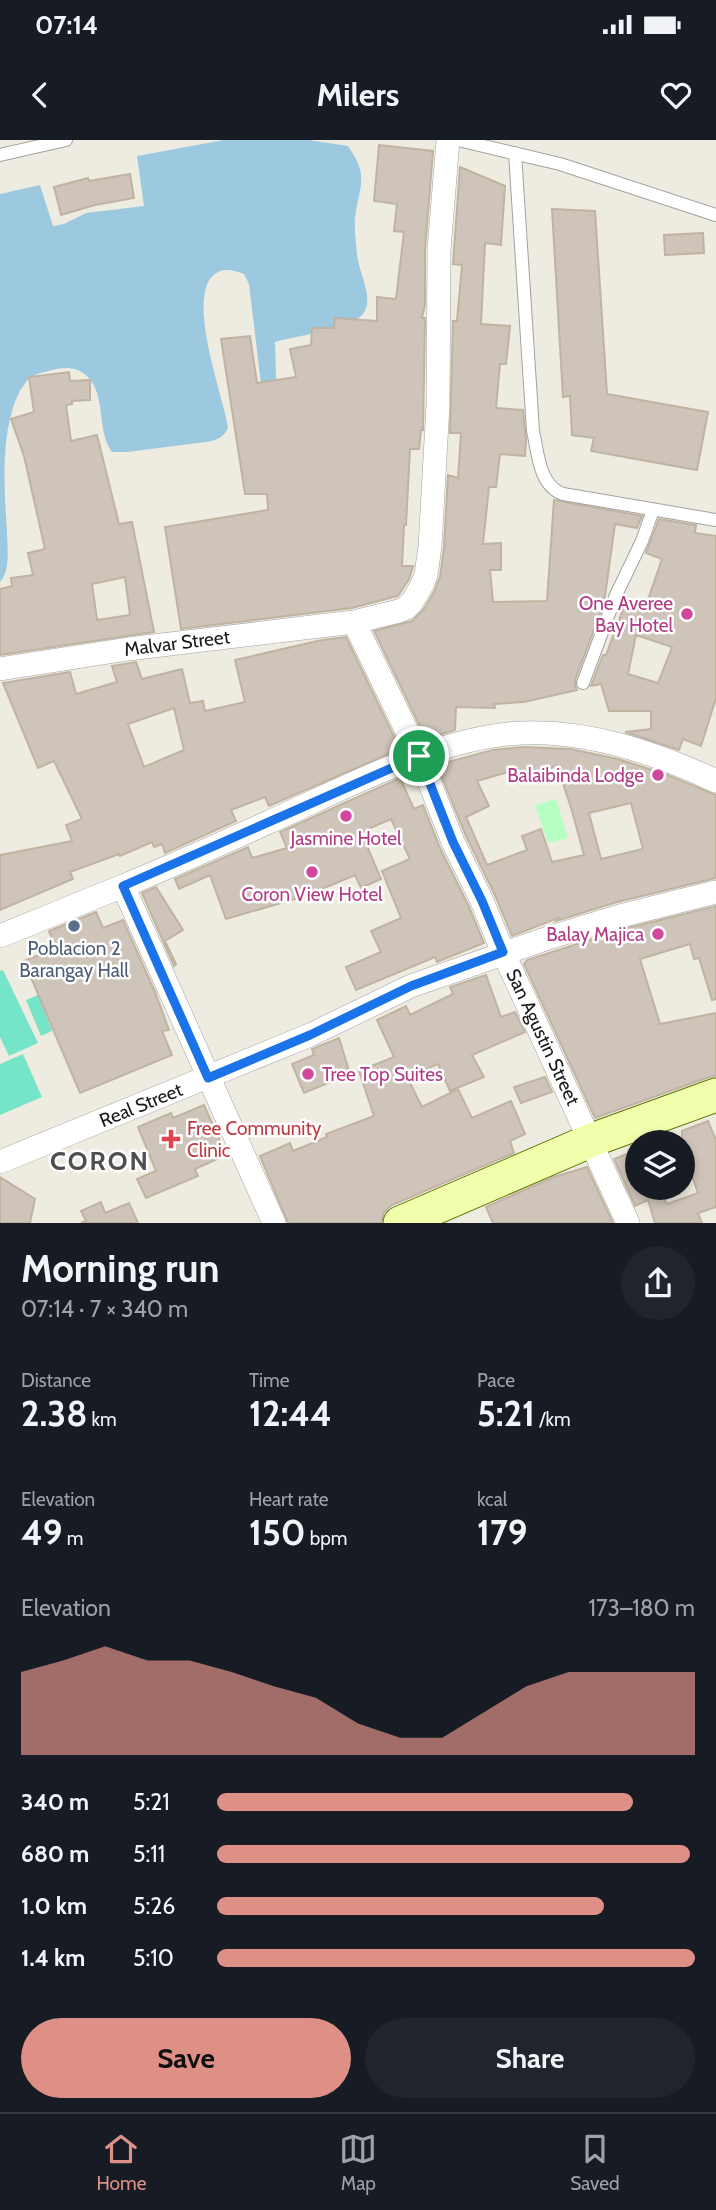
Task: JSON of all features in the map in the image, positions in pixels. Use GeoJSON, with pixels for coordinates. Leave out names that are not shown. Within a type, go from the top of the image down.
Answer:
{"type":"FeatureCollection","features":[{"type":"Feature","properties":{"kind":"main road"},"geometry":{"type":"LineString","coordinates":[[400,1223],[592,1140],[716,1095]]}},
{"type":"Feature","properties":{"kind":"street","name":"Malvar Street"},"geometry":{"type":"LineString","coordinates":[[0,669],[128,649],[354,622],[406,608],[426,575],[430,546],[436,465],[439,250],[448,140]]}},
{"type":"Feature","properties":{"kind":"street","name":"San Agustin Street"},"geometry":{"type":"LineString","coordinates":[[354,622],[419,756],[453,842],[628,1223]]}},
{"type":"Feature","properties":{"kind":"street"},"geometry":{"type":"LineString","coordinates":[[0,936],[123,886],[419,756],[487,737],[525,733],[559,734],[599,740],[715,777]]}},
{"type":"Feature","properties":{"kind":"street"},"geometry":{"type":"LineString","coordinates":[[123,886],[274,1223]]}},
{"type":"Feature","properties":{"kind":"street","name":"Real Street"},"geometry":{"type":"LineString","coordinates":[[0,1162],[310,1035],[411,986],[503,952],[620,916],[716,892]]}},
{"type":"Feature","properties":{"kind":"lane"},"geometry":{"type":"LineString","coordinates":[[0,155],[65,140]]}},
{"type":"Feature","properties":{"kind":"lane"},"geometry":{"type":"LineString","coordinates":[[458,140],[560,164],[716,215]]}},
{"type":"Feature","properties":{"kind":"lane"},"geometry":{"type":"LineString","coordinates":[[514,153],[533,430],[540,466],[546,480],[555,491],[563,495],[716,520]]}},
{"type":"Feature","properties":{"kind":"lane"},"geometry":{"type":"LineString","coordinates":[[583,683],[615,595],[642,541],[653,510]]}},
{"type":"Feature","properties":{"kind":"green space"},"geometry":{"type":"Polygon","coordinates":[[[556,799],[568,838],[548,843],[535,805],[556,799]]]}},
{"type":"Feature","properties":{"kind":"green space"},"geometry":{"type":"Polygon","coordinates":[[[3,970],[38,1043],[9,1056],[0,1037],[0,971],[3,970]]]}},
{"type":"Feature","properties":{"kind":"green space"},"geometry":{"type":"Polygon","coordinates":[[[38,995],[52,1031],[41,1036],[26,1000],[38,995]]]}},
{"type":"Feature","properties":{"kind":"green space"},"geometry":{"type":"Polygon","coordinates":[[[23,1054],[42,1097],[0,1115],[0,1064],[23,1054]]]}},
{"type":"Feature","properties":{"kind":"water"},"geometry":{"type":"Polygon","coordinates":[[[224,140],[309,140],[348,146],[361,173],[355,226],[358,261],[367,294],[366,309],[362,315],[345,325],[275,342],[277,409],[264,409],[249,284],[244,274],[228,270],[218,272],[208,283],[204,300],[204,321],[228,428],[222,436],[210,441],[112,452],[104,434],[97,393],[87,376],[79,370],[66,368],[31,377],[14,404],[7,439],[5,477],[8,558],[6,571],[0,582],[0,194],[40,185],[53,226],[64,224],[86,213],[144,206],[137,156],[224,140]]]}},
{"type":"Feature","properties":{"kind":"building"},"geometry":{"type":"Polygon","coordinates":[[[379,145],[433,151],[425,249],[425,305],[422,318],[425,318],[423,430],[419,449],[410,449],[404,525],[402,566],[413,566],[409,579],[398,596],[352,608],[181,629],[165,527],[268,510],[267,494],[245,494],[221,339],[250,336],[257,383],[296,377],[290,349],[311,345],[312,328],[334,328],[335,318],[377,321],[377,297],[396,299],[404,232],[394,231],[397,204],[374,201],[379,145]]]}},
{"type":"Feature","properties":{"kind":"building"},"geometry":{"type":"Polygon","coordinates":[[[460,167],[505,186],[501,245],[485,243],[481,324],[510,326],[506,364],[500,364],[496,408],[523,410],[526,440],[525,456],[500,454],[496,487],[489,487],[483,544],[501,543],[501,570],[490,570],[493,602],[547,601],[554,500],[642,516],[637,528],[615,524],[604,603],[575,680],[577,690],[524,702],[494,704],[495,708],[456,707],[455,730],[426,739],[374,631],[412,621],[424,609],[440,577],[448,475],[458,478],[461,433],[450,433],[453,321],[457,321],[462,265],[453,264],[460,167]]]}},
{"type":"Feature","properties":{"kind":"building"},"geometry":{"type":"Polygon","coordinates":[[[130,174],[134,198],[61,215],[54,187],[88,178],[89,181],[130,174]]]}},
{"type":"Feature","properties":{"kind":"building"},"geometry":{"type":"Polygon","coordinates":[[[552,209],[595,211],[607,394],[708,412],[697,470],[591,451],[594,438],[572,435],[570,396],[563,397],[552,209]]]}},
{"type":"Feature","properties":{"kind":"building"},"geometry":{"type":"Polygon","coordinates":[[[703,233],[704,253],[665,255],[664,235],[703,233]]]}},
{"type":"Feature","properties":{"kind":"building"},"geometry":{"type":"Polygon","coordinates":[[[69,372],[70,381],[90,380],[90,400],[72,401],[72,404],[66,405],[71,441],[97,435],[119,524],[132,522],[154,632],[0,655],[0,589],[12,586],[11,578],[33,575],[28,553],[45,549],[24,456],[11,419],[34,412],[29,377],[69,372]],[[125,577],[92,584],[97,620],[130,615],[125,577]]]}},
{"type":"Feature","properties":{"kind":"building"},"geometry":{"type":"Polygon","coordinates":[[[659,519],[696,525],[695,533],[716,536],[716,698],[701,746],[683,739],[679,750],[625,732],[651,729],[651,711],[609,711],[601,684],[591,686],[624,607],[644,611],[662,559],[646,553],[659,519]],[[636,635],[628,674],[658,683],[672,647],[636,635]]]}},
{"type":"Feature","properties":{"kind":"building"},"geometry":{"type":"Polygon","coordinates":[[[346,637],[400,749],[269,806],[265,797],[231,810],[236,821],[165,853],[162,844],[154,847],[152,842],[120,856],[119,854],[70,872],[73,879],[0,910],[0,855],[72,841],[66,825],[82,819],[54,761],[38,768],[3,683],[70,672],[76,694],[117,682],[112,666],[136,662],[142,679],[182,669],[190,703],[203,701],[205,711],[245,702],[235,660],[346,637]],[[174,708],[128,724],[144,767],[184,750],[174,708]]]}},
{"type":"Feature","properties":{"kind":"building"},"geometry":{"type":"Polygon","coordinates":[[[523,747],[570,749],[618,759],[665,774],[716,795],[716,878],[617,902],[556,921],[558,918],[512,936],[437,765],[493,750],[523,747]],[[557,765],[545,771],[519,774],[518,769],[477,781],[489,806],[466,817],[487,865],[527,850],[522,836],[541,829],[552,862],[584,855],[557,765]],[[631,803],[589,813],[601,859],[643,849],[631,803]]]}},
{"type":"Feature","properties":{"kind":"building"},"geometry":{"type":"Polygon","coordinates":[[[400,778],[414,809],[423,805],[484,943],[437,962],[435,957],[356,990],[346,967],[381,952],[371,931],[401,918],[382,871],[410,859],[391,819],[361,832],[381,879],[361,888],[355,875],[305,896],[226,919],[210,875],[179,889],[175,879],[248,847],[252,858],[287,848],[280,832],[400,778]]]}},
{"type":"Feature","properties":{"kind":"building"},"geometry":{"type":"Polygon","coordinates":[[[156,887],[183,930],[165,941],[176,964],[174,966],[142,893],[156,887]]]}},
{"type":"Feature","properties":{"kind":"building"},"geometry":{"type":"Polygon","coordinates":[[[716,906],[716,999],[712,1000],[699,958],[694,959],[690,944],[640,959],[660,1024],[716,1013],[716,1076],[595,1118],[524,964],[527,960],[624,929],[716,906]]]}},
{"type":"Feature","properties":{"kind":"building"},"geometry":{"type":"Polygon","coordinates":[[[96,912],[103,928],[123,920],[169,1030],[162,1031],[172,1055],[80,1093],[24,961],[56,948],[49,931],[96,912]]]}},
{"type":"Feature","properties":{"kind":"building"},"geometry":{"type":"Polygon","coordinates":[[[486,975],[501,1017],[515,1012],[525,1032],[472,1055],[484,1077],[450,1091],[438,1064],[407,1077],[422,1107],[458,1089],[472,1118],[511,1101],[525,1134],[510,1141],[514,1153],[392,1205],[384,1212],[381,1223],[288,1223],[260,1156],[290,1143],[293,1151],[327,1137],[326,1134],[374,1116],[359,1071],[394,1057],[377,1020],[406,1006],[410,1015],[453,994],[450,987],[486,975]]]}},
{"type":"Feature","properties":{"kind":"building"},"geometry":{"type":"Polygon","coordinates":[[[339,1038],[350,1074],[304,1093],[292,1064],[314,1055],[312,1049],[339,1038]]]}},
{"type":"Feature","properties":{"kind":"building"},"geometry":{"type":"Polygon","coordinates":[[[545,1077],[552,1092],[521,1103],[514,1087],[545,1077]]]}},
{"type":"Feature","properties":{"kind":"building"},"geometry":{"type":"Polygon","coordinates":[[[204,1105],[226,1155],[195,1169],[198,1176],[146,1198],[137,1179],[156,1171],[138,1127],[171,1113],[173,1118],[204,1105]]]}},
{"type":"Feature","properties":{"kind":"building"},"geometry":{"type":"Polygon","coordinates":[[[708,1121],[716,1140],[716,1207],[698,1213],[702,1223],[655,1223],[648,1200],[665,1200],[667,1204],[678,1200],[695,1200],[695,1194],[698,1193],[695,1185],[695,1130],[685,1130],[708,1121]]]}},
{"type":"Feature","properties":{"kind":"building"},"geometry":{"type":"Polygon","coordinates":[[[625,1155],[625,1184],[614,1159],[625,1155]]]}},
{"type":"Feature","properties":{"kind":"building"},"geometry":{"type":"Polygon","coordinates":[[[587,1167],[613,1223],[493,1223],[486,1207],[554,1177],[587,1167]]]}},
{"type":"Feature","properties":{"kind":"building"},"geometry":{"type":"Polygon","coordinates":[[[0,1177],[35,1199],[30,1223],[0,1223],[0,1177]]]}},
{"type":"Feature","properties":{"kind":"building"},"geometry":{"type":"Polygon","coordinates":[[[632,1200],[648,1200],[635,1206],[632,1200]]]}},
{"type":"Feature","properties":{"kind":"building"},"geometry":{"type":"Polygon","coordinates":[[[101,1202],[105,1213],[129,1203],[138,1223],[81,1223],[86,1221],[81,1211],[101,1202]]]}},
{"type":"Feature","properties":{"kind":"place","name":"One Averee Bay Hotel"},"geometry":{"type":"Point","coordinates":[687,614]}},
{"type":"Feature","properties":{"kind":"place","name":"Balaibinda Lodge"},"geometry":{"type":"Point","coordinates":[658,775]}},
{"type":"Feature","properties":{"kind":"place","name":"Jasmine Hotel"},"geometry":{"type":"Point","coordinates":[346,816]}},
{"type":"Feature","properties":{"kind":"place","name":"Coron View Hotel"},"geometry":{"type":"Point","coordinates":[312,872]}},
{"type":"Feature","properties":{"kind":"place","name":"Poblacion 2 Barangay Hall"},"geometry":{"type":"Point","coordinates":[74,926]}},
{"type":"Feature","properties":{"kind":"place","name":"Balay Majica"},"geometry":{"type":"Point","coordinates":[658,934]}},
{"type":"Feature","properties":{"kind":"place","name":"Tree Top Suites"},"geometry":{"type":"Point","coordinates":[308,1074]}},
{"type":"Feature","properties":{"kind":"place","name":"Free Community Clinic"},"geometry":{"type":"Point","coordinates":[171,1139]}},
{"type":"Feature","properties":{"kind":"district","name":"CORON"},"geometry":{"type":"Point","coordinates":[100,1161]}},
{"type":"Feature","properties":{"kind":"route"},"geometry":{"type":"LineString","coordinates":[[419,756],[453,842],[503,952],[411,986],[310,1035],[208,1078],[123,886],[419,756]]}}]}
